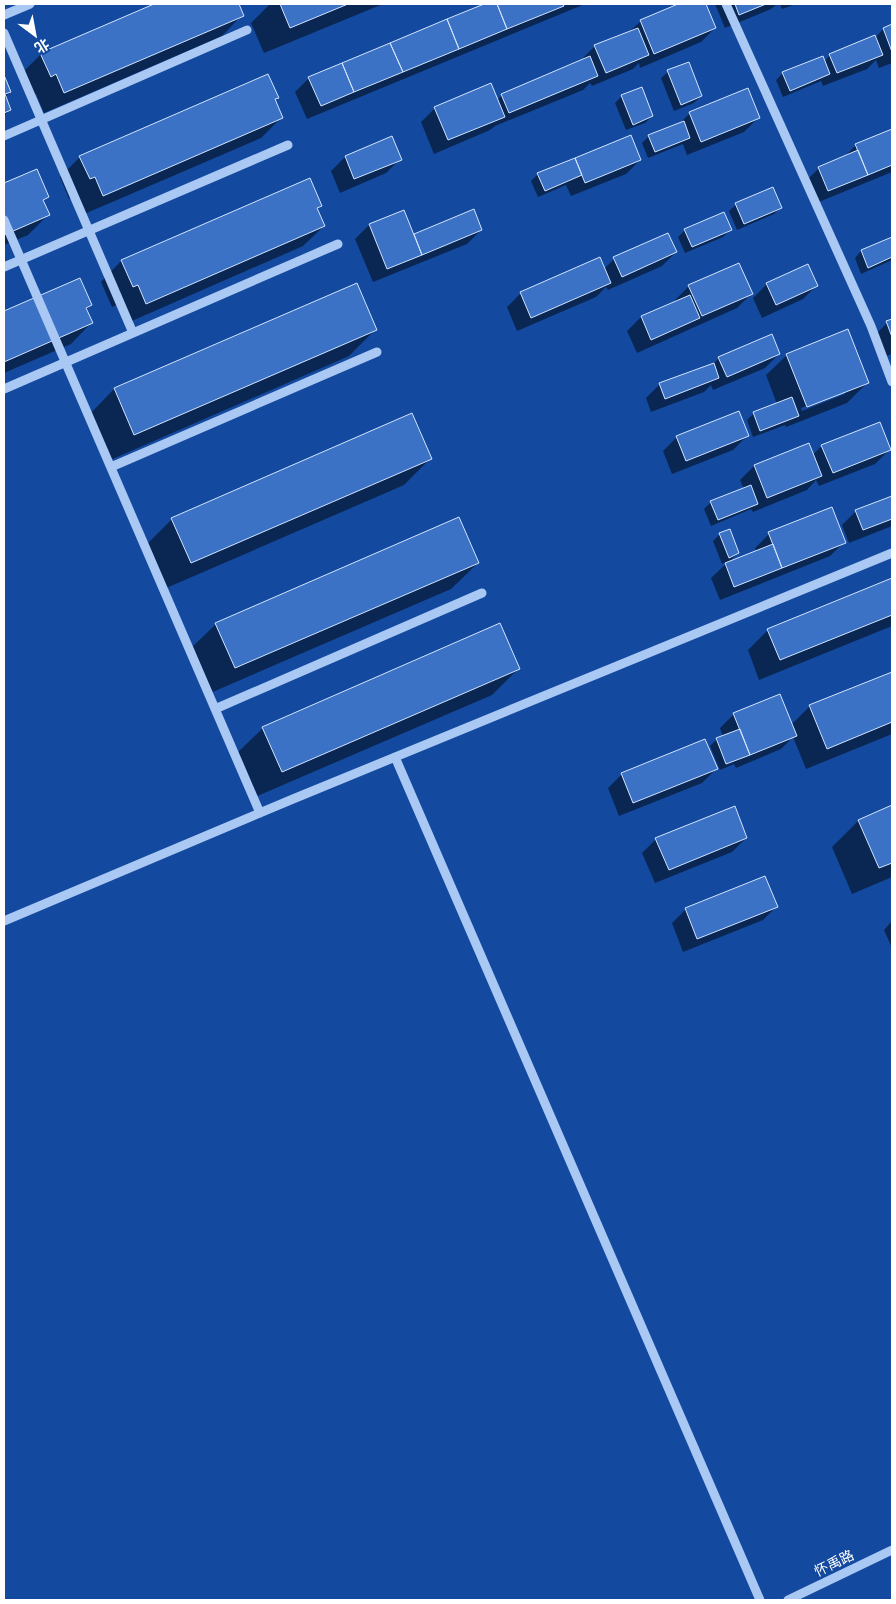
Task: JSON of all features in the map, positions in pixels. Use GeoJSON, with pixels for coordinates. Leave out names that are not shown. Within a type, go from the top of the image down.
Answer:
{"type":"FeatureCollection","features":[{"type":"Feature","properties":{"kind":"street"},"geometry":{"type":"LineString","coordinates":[[4,15],[30,4]]}},
{"type":"Feature","properties":{"kind":"street"},"geometry":{"type":"LineString","coordinates":[[726,4],[871,326],[892,382]]}},
{"type":"Feature","properties":{"kind":"street"},"geometry":{"type":"LineString","coordinates":[[4,136],[246,30]]}},
{"type":"Feature","properties":{"kind":"street"},"geometry":{"type":"LineString","coordinates":[[4,33],[133,333]]}},
{"type":"Feature","properties":{"kind":"street"},"geometry":{"type":"LineString","coordinates":[[4,267],[288,145]]}},
{"type":"Feature","properties":{"kind":"street"},"geometry":{"type":"LineString","coordinates":[[4,220],[260,813]]}},
{"type":"Feature","properties":{"kind":"street"},"geometry":{"type":"LineString","coordinates":[[4,389],[338,244]]}},
{"type":"Feature","properties":{"kind":"street"},"geometry":{"type":"LineString","coordinates":[[111,467],[377,352]]}},
{"type":"Feature","properties":{"kind":"street"},"geometry":{"type":"LineString","coordinates":[[4,922],[395,757],[892,554]]}},
{"type":"Feature","properties":{"kind":"street"},"geometry":{"type":"LineString","coordinates":[[215,709],[482,593]]}},
{"type":"Feature","properties":{"kind":"street"},"geometry":{"type":"LineString","coordinates":[[395,757],[760,1600]]}},
{"type":"Feature","properties":{"kind":"street","name":"怀禹路"},"geometry":{"type":"LineString","coordinates":[[788,1600],[892,1550]]}},
{"type":"Feature","properties":{"kind":"building"},"geometry":{"type":"Polygon","coordinates":[[[154,4],[239,4],[244,16],[64,93],[56,74],[51,77],[40,53],[154,4]]]}},
{"type":"Feature","properties":{"kind":"building"},"geometry":{"type":"Polygon","coordinates":[[[280,4],[348,4],[290,28],[280,4]]]}},
{"type":"Feature","properties":{"kind":"building"},"geometry":{"type":"Polygon","coordinates":[[[484,4],[497,4],[507,29],[459,49],[447,19],[484,4]]]}},
{"type":"Feature","properties":{"kind":"building"},"geometry":{"type":"Polygon","coordinates":[[[497,4],[563,4],[564,6],[507,29],[497,4]]]}},
{"type":"Feature","properties":{"kind":"building"},"geometry":{"type":"Polygon","coordinates":[[[678,4],[706,4],[716,28],[654,54],[640,20],[678,4]]]}},
{"type":"Feature","properties":{"kind":"building"},"geometry":{"type":"Polygon","coordinates":[[[735,4],[766,4],[739,15],[735,4]]]}},
{"type":"Feature","properties":{"kind":"building"},"geometry":{"type":"Polygon","coordinates":[[[447,19],[459,49],[403,72],[390,43],[447,19]]]}},
{"type":"Feature","properties":{"kind":"building"},"geometry":{"type":"Polygon","coordinates":[[[892,24],[892,52],[883,28],[892,24]]]}},
{"type":"Feature","properties":{"kind":"building"},"geometry":{"type":"Polygon","coordinates":[[[638,28],[649,55],[606,73],[594,45],[638,28]]]}},
{"type":"Feature","properties":{"kind":"building"},"geometry":{"type":"Polygon","coordinates":[[[875,35],[883,55],[837,73],[829,54],[875,35]]]}},
{"type":"Feature","properties":{"kind":"building"},"geometry":{"type":"Polygon","coordinates":[[[390,43],[403,72],[354,92],[342,63],[390,43]]]}},
{"type":"Feature","properties":{"kind":"building"},"geometry":{"type":"Polygon","coordinates":[[[590,56],[598,76],[509,113],[501,94],[590,56]]]}},
{"type":"Feature","properties":{"kind":"building"},"geometry":{"type":"Polygon","coordinates":[[[823,56],[830,74],[790,91],[782,72],[823,56]]]}},
{"type":"Feature","properties":{"kind":"building"},"geometry":{"type":"Polygon","coordinates":[[[689,62],[702,96],[681,105],[667,70],[689,62]]]}},
{"type":"Feature","properties":{"kind":"building"},"geometry":{"type":"Polygon","coordinates":[[[342,63],[354,92],[321,106],[308,77],[342,63]]]}},
{"type":"Feature","properties":{"kind":"building"},"geometry":{"type":"Polygon","coordinates":[[[268,74],[279,98],[275,99],[283,118],[103,196],[95,177],[90,179],[79,156],[268,74]]]}},
{"type":"Feature","properties":{"kind":"building"},"geometry":{"type":"Polygon","coordinates":[[[4,75],[11,92],[5,94],[11,110],[4,113],[4,75]]]}},
{"type":"Feature","properties":{"kind":"building"},"geometry":{"type":"Polygon","coordinates":[[[491,83],[505,117],[448,140],[434,107],[491,83]]]}},
{"type":"Feature","properties":{"kind":"building"},"geometry":{"type":"Polygon","coordinates":[[[642,87],[653,116],[633,125],[621,95],[642,87]]]}},
{"type":"Feature","properties":{"kind":"building"},"geometry":{"type":"Polygon","coordinates":[[[748,88],[760,118],[701,142],[689,112],[748,88]]]}},
{"type":"Feature","properties":{"kind":"building"},"geometry":{"type":"Polygon","coordinates":[[[684,121],[690,138],[655,152],[648,135],[684,121]]]}},
{"type":"Feature","properties":{"kind":"building"},"geometry":{"type":"Polygon","coordinates":[[[892,129],[892,165],[868,175],[855,144],[892,129]]]}},
{"type":"Feature","properties":{"kind":"building"},"geometry":{"type":"Polygon","coordinates":[[[631,135],[641,160],[585,183],[575,158],[631,135]]]}},
{"type":"Feature","properties":{"kind":"building"},"geometry":{"type":"Polygon","coordinates":[[[392,136],[402,160],[354,179],[345,156],[392,136]]]}},
{"type":"Feature","properties":{"kind":"building"},"geometry":{"type":"Polygon","coordinates":[[[858,150],[868,175],[828,191],[818,167],[858,150]]]}},
{"type":"Feature","properties":{"kind":"building"},"geometry":{"type":"Polygon","coordinates":[[[575,158],[582,175],[545,191],[537,173],[575,158]]]}},
{"type":"Feature","properties":{"kind":"building"},"geometry":{"type":"Polygon","coordinates":[[[37,169],[49,197],[43,200],[50,215],[4,235],[4,183],[37,169]]]}},
{"type":"Feature","properties":{"kind":"building"},"geometry":{"type":"Polygon","coordinates":[[[310,178],[322,206],[317,208],[325,226],[146,304],[138,285],[133,287],[121,260],[310,178]]]}},
{"type":"Feature","properties":{"kind":"building"},"geometry":{"type":"Polygon","coordinates":[[[773,187],[782,208],[744,224],[735,203],[773,187]]]}},
{"type":"Feature","properties":{"kind":"building"},"geometry":{"type":"Polygon","coordinates":[[[474,209],[482,230],[422,255],[414,234],[474,209]]]}},
{"type":"Feature","properties":{"kind":"building"},"geometry":{"type":"Polygon","coordinates":[[[404,210],[422,255],[387,269],[369,224],[404,210]]]}},
{"type":"Feature","properties":{"kind":"building"},"geometry":{"type":"Polygon","coordinates":[[[724,212],[732,230],[692,247],[684,229],[724,212]]]}},
{"type":"Feature","properties":{"kind":"building"},"geometry":{"type":"Polygon","coordinates":[[[668,233],[677,252],[622,277],[613,257],[668,233]]]}},
{"type":"Feature","properties":{"kind":"building"},"geometry":{"type":"Polygon","coordinates":[[[892,237],[892,257],[868,268],[861,250],[892,237]]]}},
{"type":"Feature","properties":{"kind":"building"},"geometry":{"type":"Polygon","coordinates":[[[600,257],[611,283],[531,318],[520,292],[600,257]]]}},
{"type":"Feature","properties":{"kind":"building"},"geometry":{"type":"Polygon","coordinates":[[[739,263],[753,294],[702,316],[688,285],[739,263]]]}},
{"type":"Feature","properties":{"kind":"building"},"geometry":{"type":"Polygon","coordinates":[[[808,264],[818,286],[776,305],[766,283],[808,264]]]}},
{"type":"Feature","properties":{"kind":"building"},"geometry":{"type":"Polygon","coordinates":[[[80,278],[92,305],[86,308],[93,323],[4,362],[4,311],[80,278]]]}},
{"type":"Feature","properties":{"kind":"building"},"geometry":{"type":"Polygon","coordinates":[[[357,283],[377,330],[134,435],[114,388],[357,283]]]}},
{"type":"Feature","properties":{"kind":"building"},"geometry":{"type":"Polygon","coordinates":[[[690,295],[700,318],[651,340],[641,316],[690,295]]]}},
{"type":"Feature","properties":{"kind":"building"},"geometry":{"type":"Polygon","coordinates":[[[892,319],[892,337],[886,321],[892,319]]]}},
{"type":"Feature","properties":{"kind":"building"},"geometry":{"type":"Polygon","coordinates":[[[848,329],[869,383],[807,407],[786,354],[848,329]]]}},
{"type":"Feature","properties":{"kind":"building"},"geometry":{"type":"Polygon","coordinates":[[[772,334],[780,354],[727,377],[718,357],[772,334]]]}},
{"type":"Feature","properties":{"kind":"building"},"geometry":{"type":"Polygon","coordinates":[[[714,363],[719,378],[665,399],[659,383],[714,363]]]}},
{"type":"Feature","properties":{"kind":"building"},"geometry":{"type":"Polygon","coordinates":[[[792,397],[799,416],[760,431],[753,412],[792,397]]]}},
{"type":"Feature","properties":{"kind":"building"},"geometry":{"type":"Polygon","coordinates":[[[739,411],[749,436],[686,461],[676,436],[739,411]]]}},
{"type":"Feature","properties":{"kind":"building"},"geometry":{"type":"Polygon","coordinates":[[[412,413],[432,459],[191,563],[171,518],[412,413]]]}},
{"type":"Feature","properties":{"kind":"building"},"geometry":{"type":"Polygon","coordinates":[[[880,422],[891,450],[833,473],[821,445],[880,422]]]}},
{"type":"Feature","properties":{"kind":"building"},"geometry":{"type":"Polygon","coordinates":[[[809,443],[822,476],[767,498],[754,465],[809,443]]]}},
{"type":"Feature","properties":{"kind":"building"},"geometry":{"type":"Polygon","coordinates":[[[751,485],[758,504],[718,520],[710,501],[751,485]]]}},
{"type":"Feature","properties":{"kind":"building"},"geometry":{"type":"Polygon","coordinates":[[[892,496],[892,519],[863,530],[855,510],[892,496]]]}},
{"type":"Feature","properties":{"kind":"building"},"geometry":{"type":"Polygon","coordinates":[[[832,507],[846,543],[782,568],[768,532],[832,507]]]}},
{"type":"Feature","properties":{"kind":"building"},"geometry":{"type":"Polygon","coordinates":[[[459,517],[479,563],[235,668],[215,623],[459,517]]]}},
{"type":"Feature","properties":{"kind":"building"},"geometry":{"type":"Polygon","coordinates":[[[730,529],[739,553],[729,558],[719,533],[730,529]]]}},
{"type":"Feature","properties":{"kind":"building"},"geometry":{"type":"Polygon","coordinates":[[[773,544],[782,568],[734,587],[725,563],[773,544]]]}},
{"type":"Feature","properties":{"kind":"building"},"geometry":{"type":"Polygon","coordinates":[[[892,578],[892,615],[780,660],[767,629],[892,578]]]}},
{"type":"Feature","properties":{"kind":"building"},"geometry":{"type":"Polygon","coordinates":[[[500,623],[520,669],[282,772],[262,727],[500,623]]]}},
{"type":"Feature","properties":{"kind":"building"},"geometry":{"type":"Polygon","coordinates":[[[892,672],[892,722],[827,749],[809,705],[892,672]]]}},
{"type":"Feature","properties":{"kind":"building"},"geometry":{"type":"Polygon","coordinates":[[[780,694],[797,736],[750,755],[733,713],[780,694]]]}},
{"type":"Feature","properties":{"kind":"building"},"geometry":{"type":"Polygon","coordinates":[[[740,729],[750,755],[726,764],[716,738],[740,729]]]}},
{"type":"Feature","properties":{"kind":"building"},"geometry":{"type":"Polygon","coordinates":[[[705,739],[718,769],[633,803],[621,773],[705,739]]]}},
{"type":"Feature","properties":{"kind":"building"},"geometry":{"type":"Polygon","coordinates":[[[892,805],[892,863],[879,868],[858,820],[892,805]]]}},
{"type":"Feature","properties":{"kind":"building"},"geometry":{"type":"Polygon","coordinates":[[[735,806],[747,838],[669,870],[655,838],[735,806]]]}},
{"type":"Feature","properties":{"kind":"building"},"geometry":{"type":"Polygon","coordinates":[[[765,876],[778,907],[697,939],[685,908],[765,876]]]}}]}
